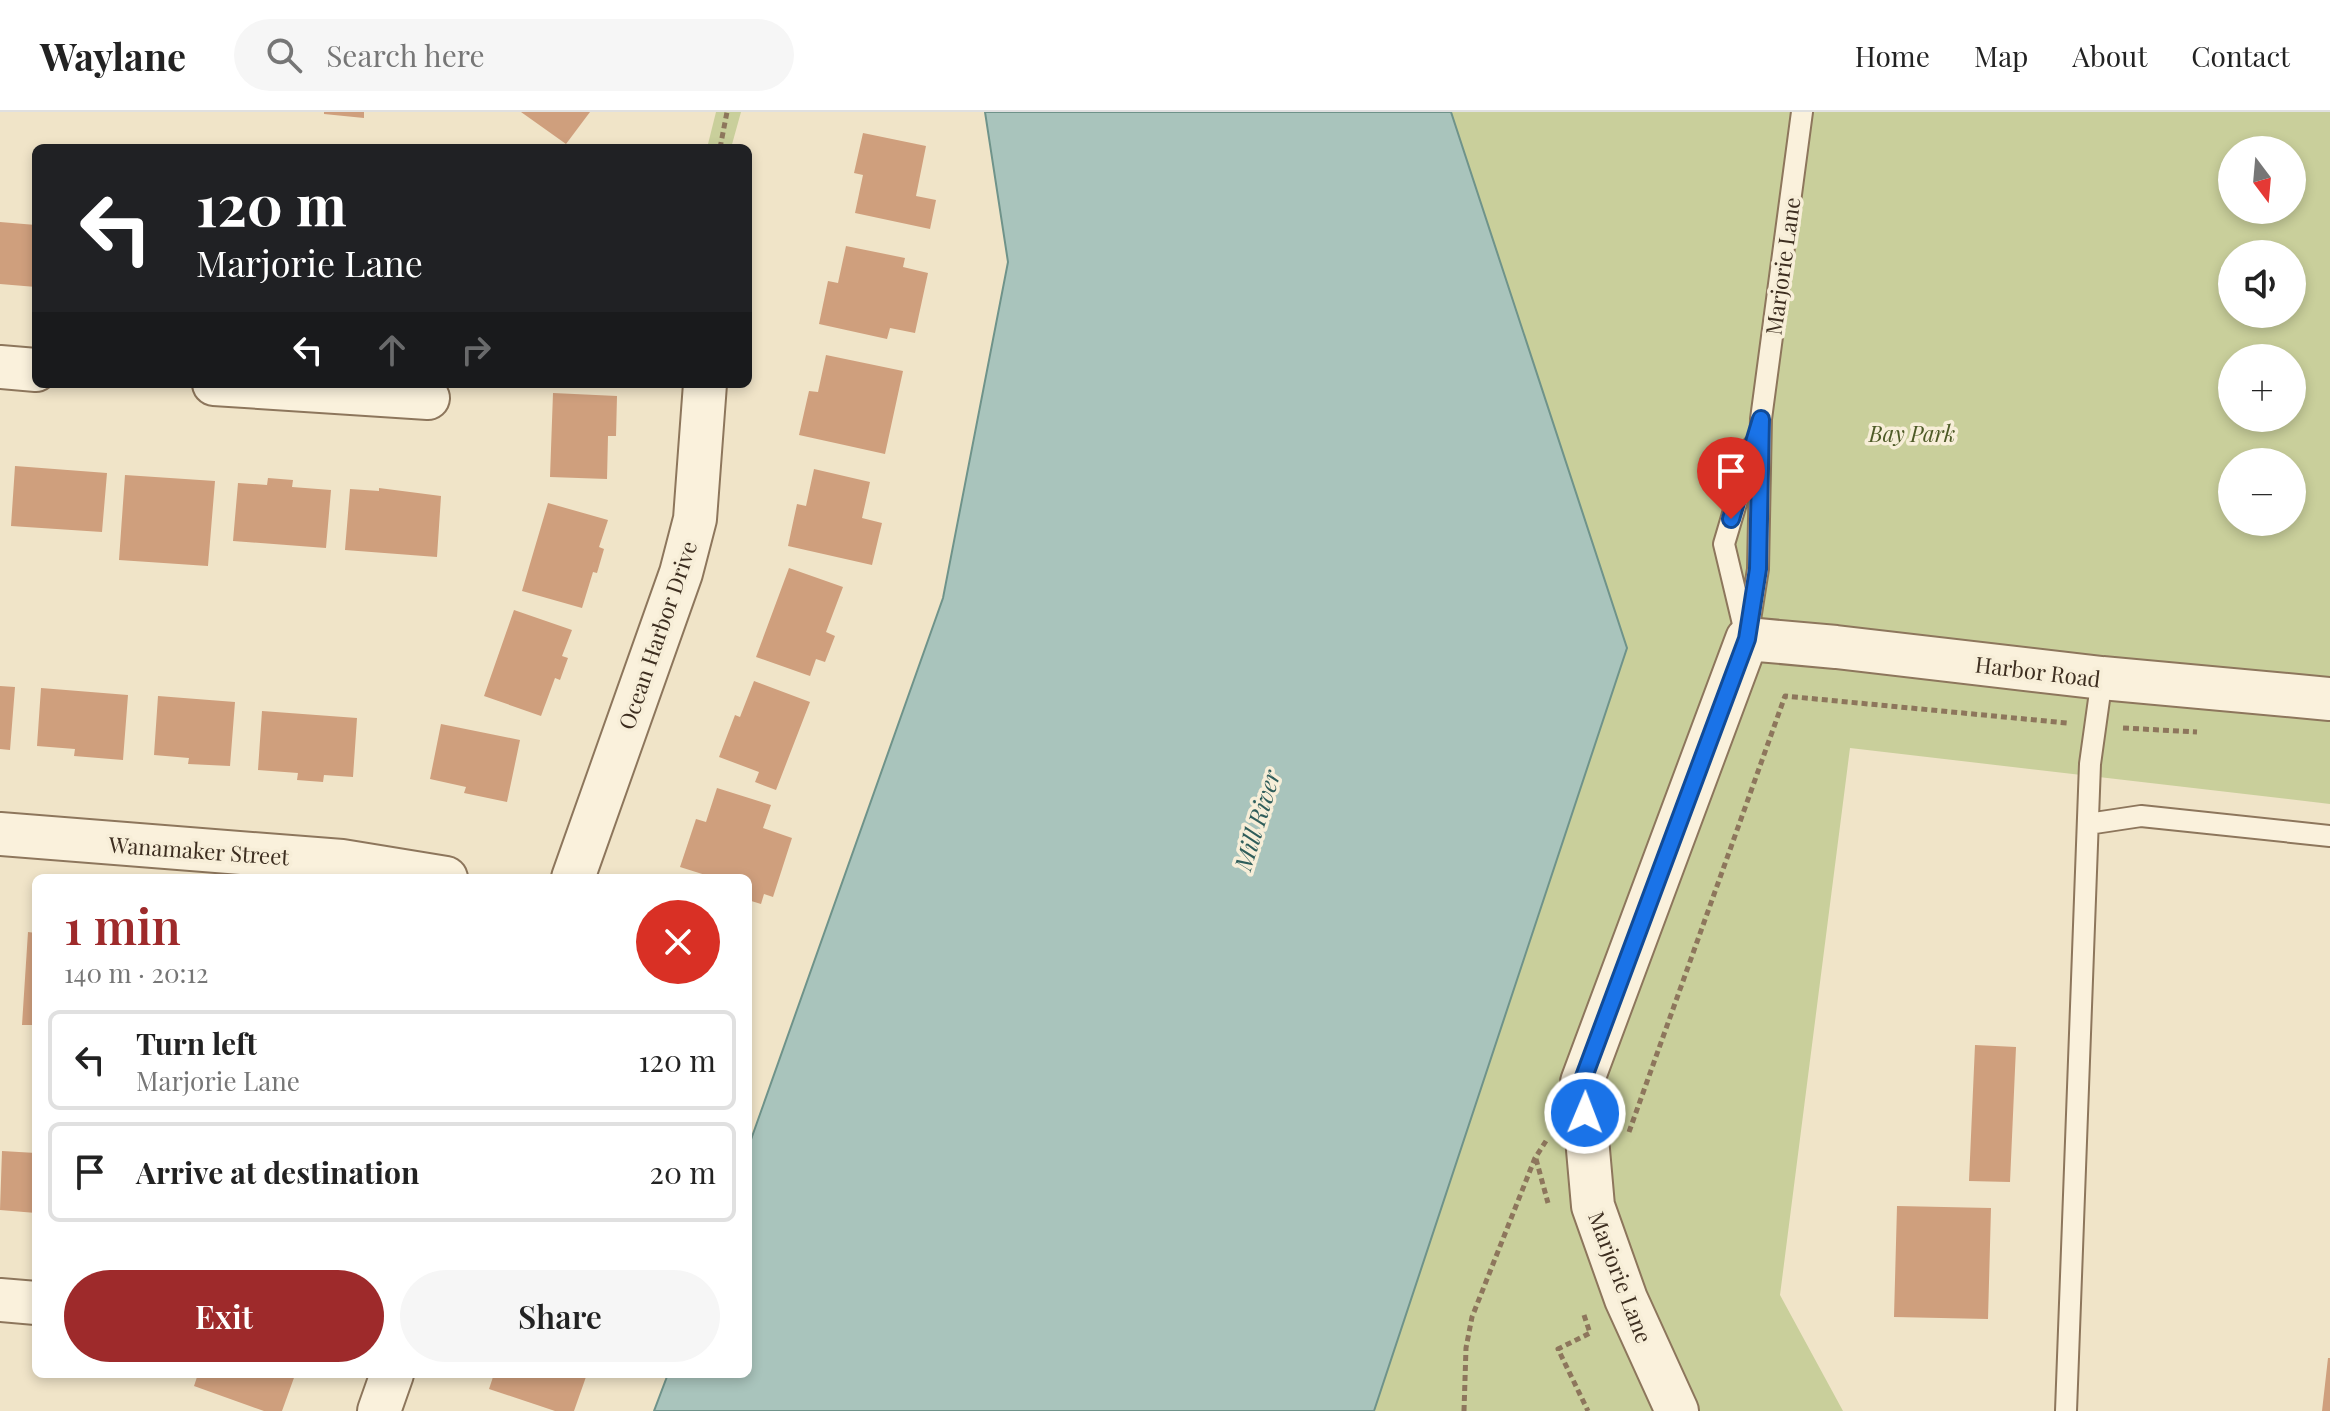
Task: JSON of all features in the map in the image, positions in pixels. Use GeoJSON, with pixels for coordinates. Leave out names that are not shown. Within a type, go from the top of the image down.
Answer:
{"type":"FeatureCollection","features":[{"type":"Feature","properties":{"kind":"street"},"geometry":{"type":"LineString","coordinates":[[0,367],[32,370]]}},
{"type":"Feature","properties":{"kind":"street"},"geometry":{"type":"LineString","coordinates":[[275,388],[428,398]]}},
{"type":"Feature","properties":{"kind":"street","name":"Ocean Harbor Drive"},"geometry":{"type":"LineString","coordinates":[[574,874],[681,573],[695,519],[705,388]]}},
{"type":"Feature","properties":{"kind":"street","name":"Harbor Road"},"geometry":{"type":"LineString","coordinates":[[1747,639],[2102,678],[2330,699]]}},
{"type":"Feature","properties":{"kind":"street","name":"Marjorie Lane"},"geometry":{"type":"LineString","coordinates":[[1677,1411],[1626,1299],[1593,1206],[1582,1082],[1747,639]]}},
{"type":"Feature","properties":{"kind":"street","name":"Wanamaker Street"},"geometry":{"type":"LineString","coordinates":[[0,834],[342,861],[422,874]]}},
{"type":"Feature","properties":{"kind":"street"},"geometry":{"type":"LineString","coordinates":[[0,1300],[32,1303]]}},
{"type":"Feature","properties":{"kind":"street"},"geometry":{"type":"LineString","coordinates":[[379,1411],[391,1378]]}},
{"type":"Feature","properties":{"kind":"lane","name":"Marjorie Lane"},"geometry":{"type":"LineString","coordinates":[[1747,639],[1758,569],[1761,419],[1802,112]]}},
{"type":"Feature","properties":{"kind":"lane","name":"Marjorie Lane"},"geometry":{"type":"LineString","coordinates":[[1747,639],[1724,544],[1761,419]]}},
{"type":"Feature","properties":{"kind":"lane"},"geometry":{"type":"LineString","coordinates":[[2066,1411],[2090,764],[2102,678]]}},
{"type":"Feature","properties":{"kind":"lane"},"geometry":{"type":"LineString","coordinates":[[2088,824],[2141,816],[2330,836]]}},
{"type":"Feature","properties":{"kind":"path"},"geometry":{"type":"LineString","coordinates":[[721,144],[727,112]]}},
{"type":"Feature","properties":{"kind":"path"},"geometry":{"type":"LineString","coordinates":[[1625,1143],[1785,696],[2067,723]]}},
{"type":"Feature","properties":{"kind":"path"},"geometry":{"type":"LineString","coordinates":[[1464,1411],[1466,1348],[1472,1317],[1535,1158],[1582,1082]]}},
{"type":"Feature","properties":{"kind":"path"},"geometry":{"type":"LineString","coordinates":[[1535,1158],[1556,1232],[1593,1206]]}},
{"type":"Feature","properties":{"kind":"path"},"geometry":{"type":"LineString","coordinates":[[1580,1304],[1590,1333],[1558,1349],[1588,1411]]}},
{"type":"Feature","properties":{"kind":"green space"},"geometry":{"type":"Polygon","coordinates":[[[716,112],[741,112],[732,144],[708,144],[716,112]]]}},
{"type":"Feature","properties":{"kind":"green space","name":"Bay Park"},"geometry":{"type":"Polygon","coordinates":[[[1451,112],[2330,112],[2330,804],[1850,748],[1780,1295],[1843,1411],[1374,1411],[1627,648],[1451,112]]]}},
{"type":"Feature","properties":{"kind":"water","name":"Mill River"},"geometry":{"type":"Polygon","coordinates":[[[985,112],[1451,112],[1627,648],[1374,1411],[654,1411],[666,1378],[752,1378],[752,1137],[943,598],[1008,262],[985,112]]]}},
{"type":"Feature","properties":{"kind":"building"},"geometry":{"type":"Polygon","coordinates":[[[364,112],[364,118],[324,114],[364,112]]]}},
{"type":"Feature","properties":{"kind":"building"},"geometry":{"type":"Polygon","coordinates":[[[521,112],[590,112],[566,144],[521,112]]]}},
{"type":"Feature","properties":{"kind":"building"},"geometry":{"type":"Polygon","coordinates":[[[863,133],[926,146],[916,196],[936,200],[930,229],[855,213],[863,175],[854,173],[863,133]]]}},
{"type":"Feature","properties":{"kind":"building"},"geometry":{"type":"Polygon","coordinates":[[[0,222],[32,225],[32,287],[0,284],[0,222]]]}},
{"type":"Feature","properties":{"kind":"building"},"geometry":{"type":"Polygon","coordinates":[[[846,246],[905,258],[903,267],[928,273],[915,333],[890,328],[887,339],[819,324],[828,281],[838,283],[846,246]]]}},
{"type":"Feature","properties":{"kind":"building"},"geometry":{"type":"Polygon","coordinates":[[[826,355],[903,371],[885,454],[799,435],[809,391],[818,392],[826,355]]]}},
{"type":"Feature","properties":{"kind":"building"},"geometry":{"type":"Polygon","coordinates":[[[553,393],[617,396],[616,436],[608,436],[607,479],[550,477],[553,393]]]}},
{"type":"Feature","properties":{"kind":"building"},"geometry":{"type":"Polygon","coordinates":[[[15,466],[107,473],[102,532],[11,526],[15,466]]]}},
{"type":"Feature","properties":{"kind":"building"},"geometry":{"type":"Polygon","coordinates":[[[814,469],[870,482],[862,518],[882,523],[872,565],[788,546],[797,504],[806,506],[814,469]]]}},
{"type":"Feature","properties":{"kind":"building"},"geometry":{"type":"Polygon","coordinates":[[[125,475],[215,481],[208,566],[119,560],[125,475]]]}},
{"type":"Feature","properties":{"kind":"building"},"geometry":{"type":"Polygon","coordinates":[[[268,478],[293,480],[292,487],[331,490],[326,548],[233,541],[238,483],[267,485],[268,478]]]}},
{"type":"Feature","properties":{"kind":"building"},"geometry":{"type":"Polygon","coordinates":[[[379,488],[441,496],[437,557],[345,550],[350,489],[379,491],[379,488]]]}},
{"type":"Feature","properties":{"kind":"building"},"geometry":{"type":"Polygon","coordinates":[[[548,503],[608,520],[599,547],[604,549],[597,573],[593,572],[582,608],[522,591],[548,503]]]}},
{"type":"Feature","properties":{"kind":"building"},"geometry":{"type":"Polygon","coordinates":[[[789,568],[843,587],[826,632],[835,636],[825,662],[816,659],[810,676],[756,657],[789,568]]]}},
{"type":"Feature","properties":{"kind":"building"},"geometry":{"type":"Polygon","coordinates":[[[514,610],[572,630],[562,656],[568,658],[560,680],[555,678],[541,716],[484,696],[514,610]]]}},
{"type":"Feature","properties":{"kind":"building"},"geometry":{"type":"Polygon","coordinates":[[[754,681],[810,702],[776,790],[755,782],[759,772],[719,757],[735,715],[740,717],[754,681]]]}},
{"type":"Feature","properties":{"kind":"building"},"geometry":{"type":"Polygon","coordinates":[[[0,686],[15,687],[10,750],[0,749],[0,686]]]}},
{"type":"Feature","properties":{"kind":"building"},"geometry":{"type":"Polygon","coordinates":[[[41,688],[128,695],[123,760],[74,756],[75,749],[37,746],[41,688]]]}},
{"type":"Feature","properties":{"kind":"building"},"geometry":{"type":"Polygon","coordinates":[[[158,696],[235,702],[230,766],[188,764],[189,758],[154,755],[158,696]]]}},
{"type":"Feature","properties":{"kind":"building"},"geometry":{"type":"Polygon","coordinates":[[[262,711],[357,718],[353,777],[324,775],[323,782],[297,780],[298,773],[258,770],[262,711]]]}},
{"type":"Feature","properties":{"kind":"building"},"geometry":{"type":"Polygon","coordinates":[[[441,724],[520,740],[507,802],[464,793],[466,787],[430,779],[441,724]]]}},
{"type":"Feature","properties":{"kind":"building"},"geometry":{"type":"Polygon","coordinates":[[[717,788],[771,805],[763,828],[792,838],[773,897],[764,894],[761,904],[752,901],[752,874],[702,874],[680,867],[696,819],[706,822],[717,788]]]}},
{"type":"Feature","properties":{"kind":"building"},"geometry":{"type":"Polygon","coordinates":[[[28,932],[32,932],[32,1025],[22,1025],[28,932]]]}},
{"type":"Feature","properties":{"kind":"building"},"geometry":{"type":"Polygon","coordinates":[[[1975,1045],[2016,1047],[2010,1182],[1969,1181],[1975,1045]]]}},
{"type":"Feature","properties":{"kind":"building"},"geometry":{"type":"Polygon","coordinates":[[[2,1151],[32,1153],[32,1213],[0,1210],[2,1151]]]}},
{"type":"Feature","properties":{"kind":"building"},"geometry":{"type":"Polygon","coordinates":[[[1897,1206],[1991,1208],[1988,1319],[1894,1317],[1897,1206]]]}},
{"type":"Feature","properties":{"kind":"building"},"geometry":{"type":"Polygon","coordinates":[[[2328,1358],[2330,1411],[2322,1411],[2328,1358]]]}},
{"type":"Feature","properties":{"kind":"building"},"geometry":{"type":"Polygon","coordinates":[[[197,1378],[294,1378],[282,1411],[264,1411],[194,1386],[197,1378]]]}},
{"type":"Feature","properties":{"kind":"building"},"geometry":{"type":"Polygon","coordinates":[[[493,1378],[586,1378],[574,1411],[555,1411],[489,1389],[493,1378]]]}},
{"type":"Feature","properties":{"kind":"route"},"geometry":{"type":"LineString","coordinates":[[1585,1113],[1582,1082],[1747,639],[1758,569],[1761,419],[1731,519]]}}]}
